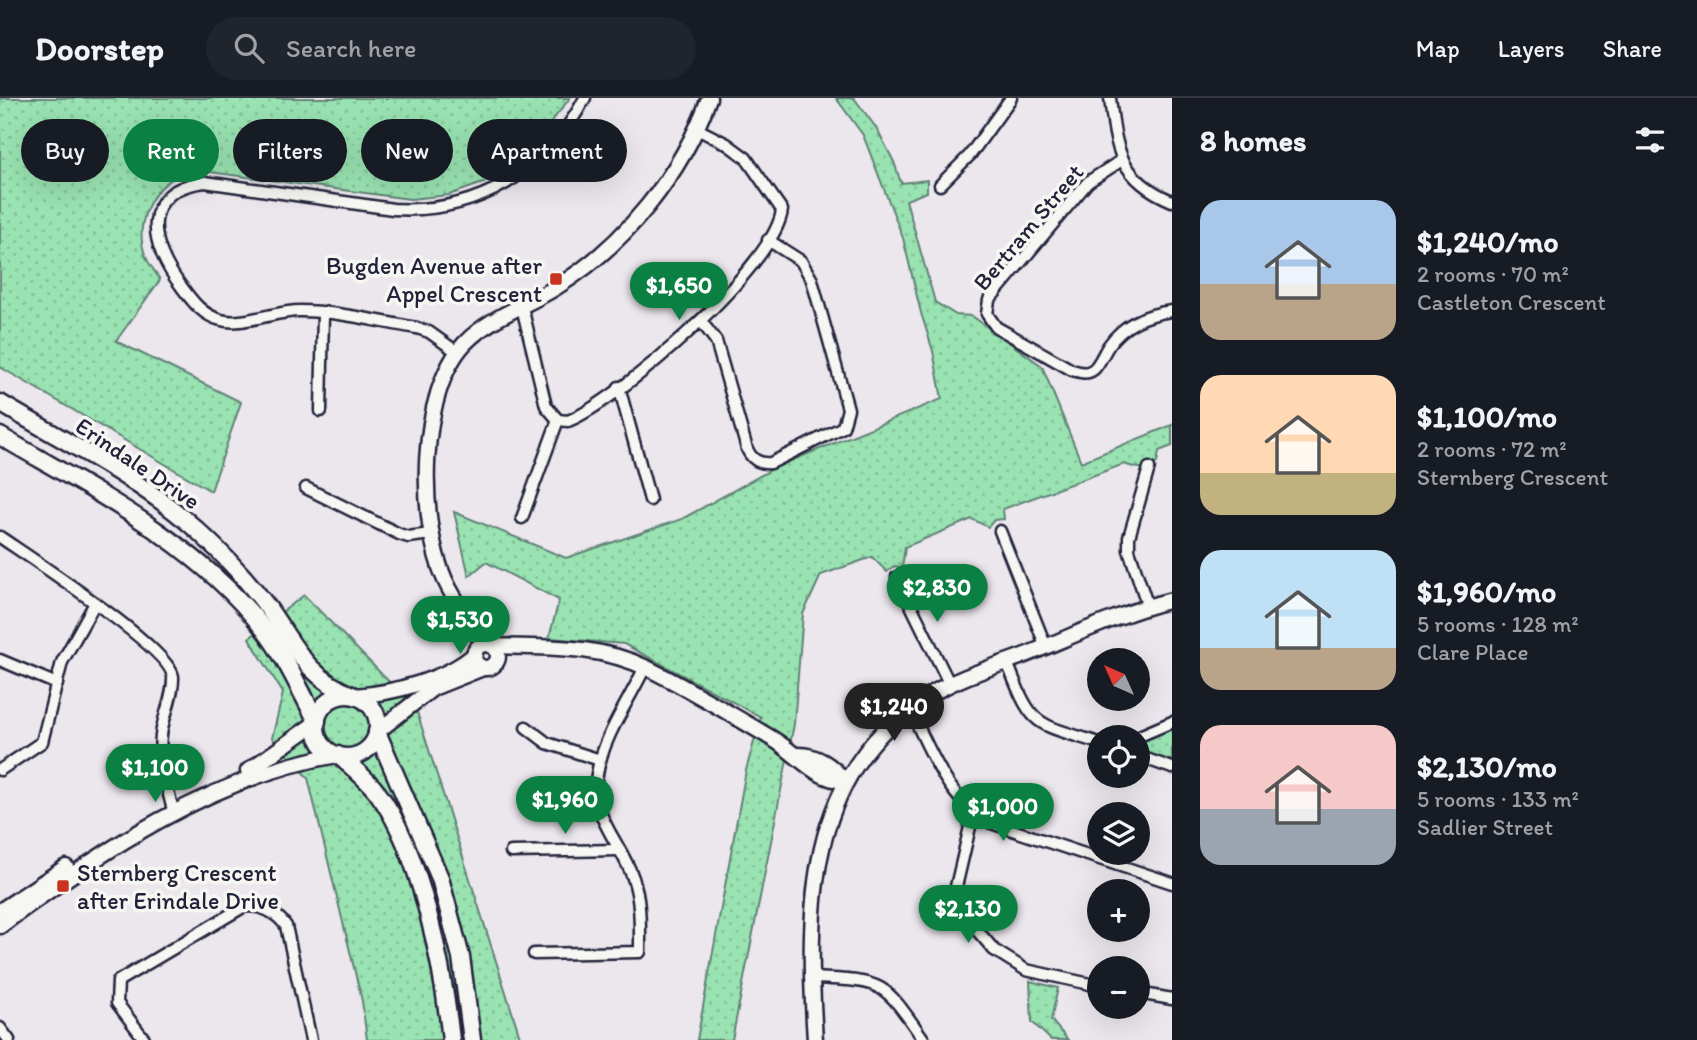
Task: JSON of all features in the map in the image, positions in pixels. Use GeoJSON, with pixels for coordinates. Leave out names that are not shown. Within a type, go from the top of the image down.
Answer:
{"type":"FeatureCollection","features":[{"type":"Feature","properties":{"kind":"main road","name":"Erindale Drive"},"geometry":{"type":"LineString","coordinates":[[0,403],[127,479],[197,531],[258,596],[315,676],[331,687],[353,695]]}},
{"type":"Feature","properties":{"kind":"main road","name":"Erindale Drive"},"geometry":{"type":"LineString","coordinates":[[0,436],[142,521],[219,580],[248,610],[276,646],[317,721]]}},
{"type":"Feature","properties":{"kind":"main road"},"geometry":{"type":"LineString","coordinates":[[451,1040],[432,930],[404,846],[379,794],[323,744],[317,721],[329,701],[353,695],[366,702],[375,712],[377,732],[440,878],[461,957],[472,1040]]}},
{"type":"Feature","properties":{"kind":"main road"},"geometry":{"type":"LineString","coordinates":[[337,755],[360,754],[373,743],[377,732]]}},
{"type":"Feature","properties":{"kind":"street"},"geometry":{"type":"LineString","coordinates":[[457,352],[429,332],[417,328],[323,313],[282,311],[233,322],[202,311],[160,257],[155,228],[158,215],[168,197],[190,184],[205,183],[393,209],[441,209],[464,204],[495,191],[527,168],[558,138],[585,98]]}},
{"type":"Feature","properties":{"kind":"street"},"geometry":{"type":"LineString","coordinates":[[377,732],[433,688],[492,667],[494,651],[471,622],[444,578],[431,534],[428,509],[430,418],[441,378],[457,352],[489,323],[522,307],[586,266],[629,227],[673,171],[709,98]]}},
{"type":"Feature","properties":{"kind":"street"},"geometry":{"type":"LineString","coordinates":[[940,184],[970,155],[1011,98]]}},
{"type":"Feature","properties":{"kind":"street"},"geometry":{"type":"LineString","coordinates":[[1110,98],[1113,136],[1122,160],[1143,185],[1172,201]]}},
{"type":"Feature","properties":{"kind":"street"},"geometry":{"type":"LineString","coordinates":[[558,420],[576,417],[619,387],[701,321],[737,283],[781,219],[780,203],[739,151],[696,129]]}},
{"type":"Feature","properties":{"kind":"street","name":"Bertram Street"},"geometry":{"type":"LineString","coordinates":[[1122,160],[1088,182],[989,300],[987,314],[996,327],[1072,370],[1083,373],[1095,368],[1110,344],[1127,326],[1149,315],[1172,311]]}},
{"type":"Feature","properties":{"kind":"street"},"geometry":{"type":"LineString","coordinates":[[701,321],[716,341],[747,449],[753,459],[764,464],[771,463],[843,427],[848,409],[812,280],[801,261],[768,240]]}},
{"type":"Feature","properties":{"kind":"street"},"geometry":{"type":"LineString","coordinates":[[522,307],[547,406],[558,420]]}},
{"type":"Feature","properties":{"kind":"street"},"geometry":{"type":"LineString","coordinates":[[321,411],[323,313]]}},
{"type":"Feature","properties":{"kind":"street"},"geometry":{"type":"LineString","coordinates":[[619,387],[650,500]]}},
{"type":"Feature","properties":{"kind":"street"},"geometry":{"type":"LineString","coordinates":[[522,518],[558,420]]}},
{"type":"Feature","properties":{"kind":"street"},"geometry":{"type":"LineString","coordinates":[[1148,607],[1129,550],[1149,468]]}},
{"type":"Feature","properties":{"kind":"street"},"geometry":{"type":"LineString","coordinates":[[306,488],[399,534],[408,537],[431,534]]}},
{"type":"Feature","properties":{"kind":"street"},"geometry":{"type":"LineString","coordinates":[[1000,531],[1046,647]]}},
{"type":"Feature","properties":{"kind":"street"},"geometry":{"type":"LineString","coordinates":[[0,537],[95,603],[163,659],[171,669],[173,680],[161,746],[174,811]]}},
{"type":"Feature","properties":{"kind":"street"},"geometry":{"type":"LineString","coordinates":[[897,577],[950,685]]}},
{"type":"Feature","properties":{"kind":"street"},"geometry":{"type":"LineString","coordinates":[[814,1040],[816,874],[820,845],[834,802],[845,781],[882,730],[909,708],[950,685],[1172,600]]}},
{"type":"Feature","properties":{"kind":"street"},"geometry":{"type":"LineString","coordinates":[[0,770],[43,743],[68,647],[95,603]]}},
{"type":"Feature","properties":{"kind":"street"},"geometry":{"type":"LineString","coordinates":[[471,622],[475,634],[475,660],[483,668]]}},
{"type":"Feature","properties":{"kind":"street"},"geometry":{"type":"LineString","coordinates":[[353,695],[382,692],[438,676],[458,667],[480,646],[494,651],[523,647],[581,648],[645,667],[769,737],[798,755],[805,766],[830,773],[845,781]]}},
{"type":"Feature","properties":{"kind":"street"},"geometry":{"type":"LineString","coordinates":[[0,660],[57,684]]}},
{"type":"Feature","properties":{"kind":"street"},"geometry":{"type":"LineString","coordinates":[[1007,662],[1030,716],[1042,724],[1087,739]]}},
{"type":"Feature","properties":{"kind":"street"},"geometry":{"type":"LineString","coordinates":[[534,954],[640,952],[638,891],[599,811],[596,792],[600,760],[645,667]]}},
{"type":"Feature","properties":{"kind":"street"},"geometry":{"type":"LineString","coordinates":[[909,708],[952,790],[973,814],[991,823],[1172,883]]}},
{"type":"Feature","properties":{"kind":"street"},"geometry":{"type":"LineString","coordinates":[[0,911],[106,848],[253,769],[317,721]]}},
{"type":"Feature","properties":{"kind":"street"},"geometry":{"type":"LineString","coordinates":[[1150,731],[1172,722]]}},
{"type":"Feature","properties":{"kind":"street"},"geometry":{"type":"LineString","coordinates":[[526,727],[547,743],[600,760]]}},
{"type":"Feature","properties":{"kind":"street"},"geometry":{"type":"LineString","coordinates":[[174,811],[272,769],[337,755]]}},
{"type":"Feature","properties":{"kind":"street"},"geometry":{"type":"LineString","coordinates":[[830,773],[859,759]]}},
{"type":"Feature","properties":{"kind":"street"},"geometry":{"type":"LineString","coordinates":[[1150,760],[1172,768]]}},
{"type":"Feature","properties":{"kind":"street"},"geometry":{"type":"LineString","coordinates":[[830,773],[834,802]]}},
{"type":"Feature","properties":{"kind":"street"},"geometry":{"type":"LineString","coordinates":[[973,814],[955,891],[964,915],[994,950],[1026,970],[1087,983]]}},
{"type":"Feature","properties":{"kind":"street"},"geometry":{"type":"LineString","coordinates":[[0,926],[106,848]]}},
{"type":"Feature","properties":{"kind":"street"},"geometry":{"type":"LineString","coordinates":[[511,852],[619,850]]}},
{"type":"Feature","properties":{"kind":"street"},"geometry":{"type":"LineString","coordinates":[[145,1040],[117,1003],[118,981],[243,907],[251,906],[276,915],[286,926],[311,1040]]}},
{"type":"Feature","properties":{"kind":"street"},"geometry":{"type":"LineString","coordinates":[[813,978],[878,985],[893,996],[924,1040]]}},
{"type":"Feature","properties":{"kind":"street"},"geometry":{"type":"LineString","coordinates":[[1150,995],[1172,999]]}},
{"type":"Feature","properties":{"kind":"street"},"geometry":{"type":"LineString","coordinates":[[0,1028],[9,1040]]}},
{"type":"Feature","properties":{"kind":"green space"},"geometry":{"type":"Polygon","coordinates":[[[0,98],[570,98],[553,119],[467,119],[467,182],[486,182],[449,195],[410,199],[284,182],[347,182],[347,119],[233,119],[233,175],[219,173],[219,119],[123,119],[123,182],[168,182],[158,191],[146,211],[142,234],[146,257],[160,280],[116,341],[241,402],[211,491],[0,367],[0,98]]]}},
{"type":"Feature","properties":{"kind":"green space"},"geometry":{"type":"Polygon","coordinates":[[[836,98],[854,98],[877,129],[894,162],[901,183],[927,180],[927,192],[906,200],[935,302],[956,315],[972,316],[1042,366],[1081,462],[1172,425],[1172,446],[1159,451],[1157,463],[1149,467],[1137,468],[1124,464],[1003,509],[1004,519],[994,520],[988,527],[972,519],[905,547],[902,568],[894,566],[887,572],[872,557],[821,575],[803,614],[794,724],[732,1040],[697,1040],[746,770],[761,717],[624,644],[549,638],[559,600],[486,562],[469,576],[454,512],[566,558],[682,519],[776,467],[942,399],[933,351],[903,238],[863,135],[836,98]]]}},
{"type":"Feature","properties":{"kind":"green space"},"geometry":{"type":"Polygon","coordinates":[[[304,595],[416,709],[521,1040],[367,1040],[362,1001],[308,778],[272,738],[283,693],[249,638],[304,595]]]}},
{"type":"Feature","properties":{"kind":"green space"},"geometry":{"type":"Polygon","coordinates":[[[1172,724],[1172,765],[1150,757],[1150,733],[1172,724]]]}},
{"type":"Feature","properties":{"kind":"green space"},"geometry":{"type":"Polygon","coordinates":[[[1030,981],[1058,988],[1051,1020],[1068,1040],[1051,1040],[1032,1022],[1030,981]]]}},
{"type":"Feature","properties":{"kind":"place","name":"Bugden Avenue after Appel Crescent"},"geometry":{"type":"Point","coordinates":[556,279]}},
{"type":"Feature","properties":{"kind":"place","name":"Sternberg Crescent after Erindale Drive"},"geometry":{"type":"Point","coordinates":[63,886]}}]}
